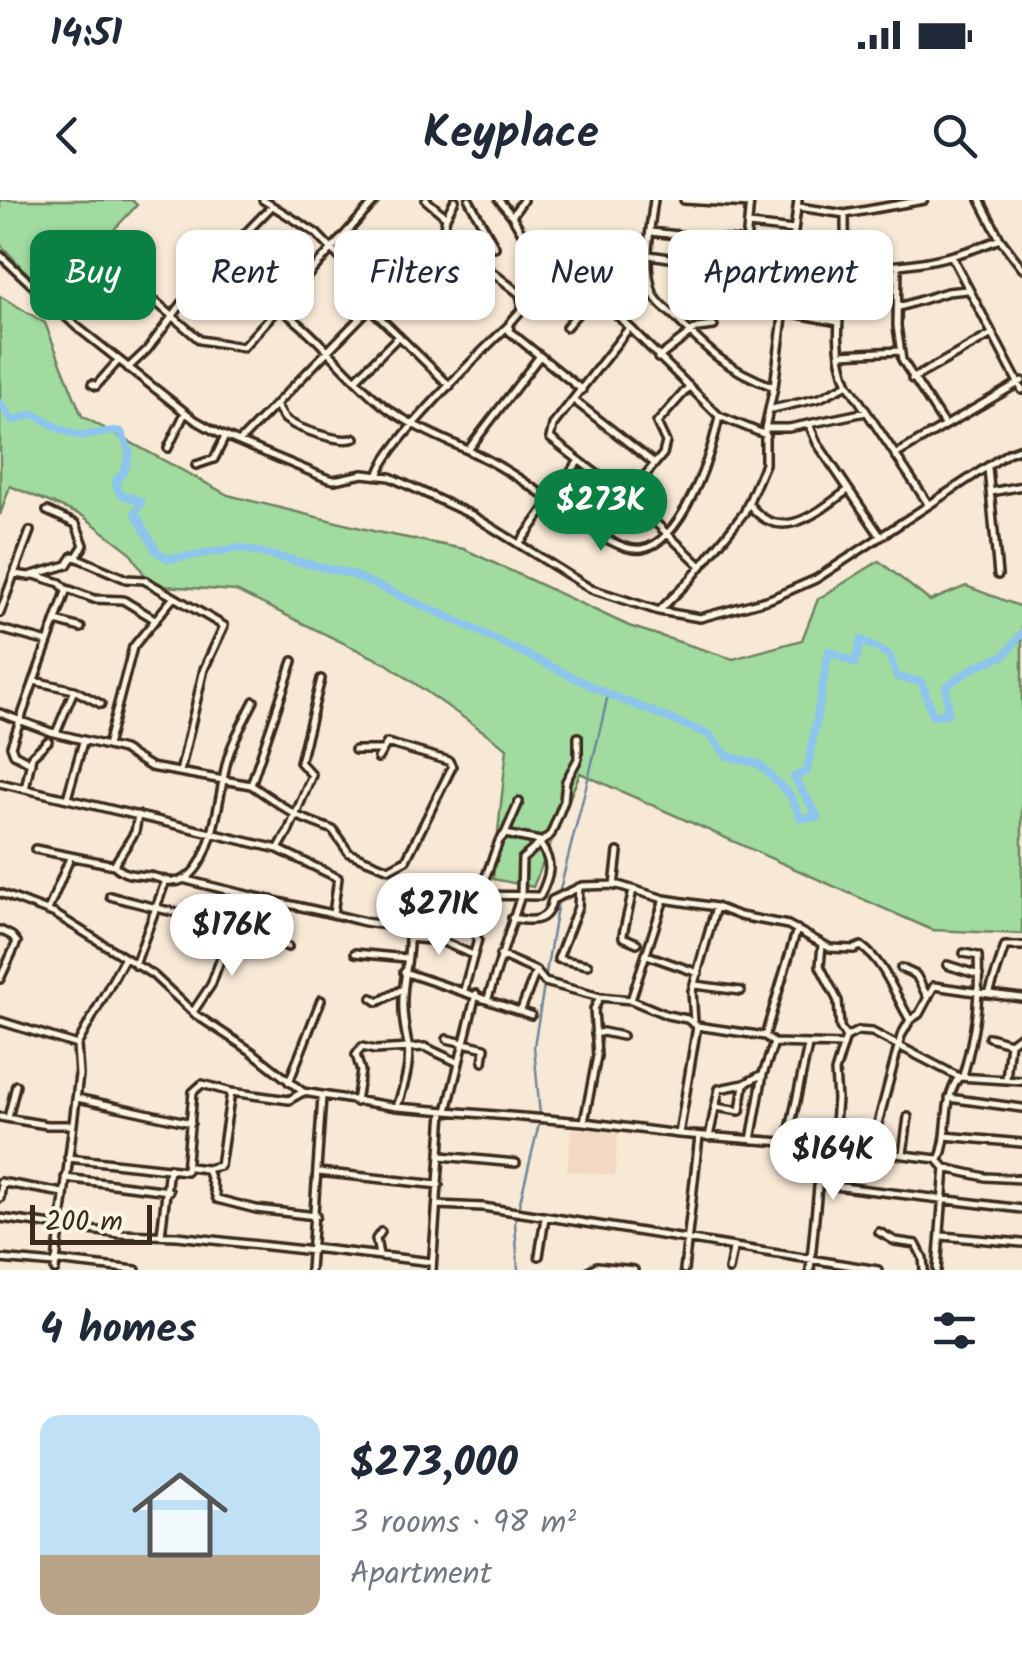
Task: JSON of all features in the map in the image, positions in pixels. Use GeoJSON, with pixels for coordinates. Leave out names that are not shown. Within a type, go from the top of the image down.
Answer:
{"type":"FeatureCollection","features":[{"type":"Feature","properties":{"kind":"street"},"geometry":{"type":"LineString","coordinates":[[263,200],[304,225],[333,250]]}},
{"type":"Feature","properties":{"kind":"street"},"geometry":{"type":"LineString","coordinates":[[426,200],[446,217]]}},
{"type":"Feature","properties":{"kind":"street"},"geometry":{"type":"LineString","coordinates":[[444,230],[456,200]]}},
{"type":"Feature","properties":{"kind":"street"},"geometry":{"type":"LineString","coordinates":[[469,200],[486,230]]}},
{"type":"Feature","properties":{"kind":"street"},"geometry":{"type":"LineString","coordinates":[[499,200],[520,230]]}},
{"type":"Feature","properties":{"kind":"street"},"geometry":{"type":"LineString","coordinates":[[512,216],[524,200]]}},
{"type":"Feature","properties":{"kind":"street"},"geometry":{"type":"LineString","coordinates":[[654,200],[649,254],[655,298],[689,334],[733,370],[774,388]]}},
{"type":"Feature","properties":{"kind":"street"},"geometry":{"type":"LineString","coordinates":[[684,200],[750,202],[747,230]]}},
{"type":"Feature","properties":{"kind":"street"},"geometry":{"type":"LineString","coordinates":[[748,225],[794,230],[798,204],[845,214],[924,200]]}},
{"type":"Feature","properties":{"kind":"street"},"geometry":{"type":"LineString","coordinates":[[980,200],[1000,239],[1022,268]]}},
{"type":"Feature","properties":{"kind":"street"},"geometry":{"type":"LineString","coordinates":[[314,270],[371,202]]}},
{"type":"Feature","properties":{"kind":"street"},"geometry":{"type":"LineString","coordinates":[[127,368],[174,318],[199,282],[272,206]]}},
{"type":"Feature","properties":{"kind":"street"},"geometry":{"type":"LineString","coordinates":[[845,214],[845,230]]}},
{"type":"Feature","properties":{"kind":"street"},"geometry":{"type":"LineString","coordinates":[[650,232],[668,234]]}},
{"type":"Feature","properties":{"kind":"street"},"geometry":{"type":"LineString","coordinates":[[893,265],[952,257],[1000,239]]}},
{"type":"Feature","properties":{"kind":"street"},"geometry":{"type":"LineString","coordinates":[[649,254],[668,256]]}},
{"type":"Feature","properties":{"kind":"street"},"geometry":{"type":"LineString","coordinates":[[0,255],[118,361],[225,437],[326,478],[379,475],[454,505],[591,589],[659,611],[700,618],[770,599],[816,579],[1022,448]]}},
{"type":"Feature","properties":{"kind":"street"},"geometry":{"type":"LineString","coordinates":[[952,257],[1022,390]]}},
{"type":"Feature","properties":{"kind":"street"},"geometry":{"type":"LineString","coordinates":[[898,265],[900,351],[912,379],[945,426]]}},
{"type":"Feature","properties":{"kind":"street"},"geometry":{"type":"LineString","coordinates":[[379,475],[382,463],[420,417],[523,308],[523,298],[495,276]]}},
{"type":"Feature","properties":{"kind":"street"},"geometry":{"type":"LineString","coordinates":[[899,307],[966,290]]}},
{"type":"Feature","properties":{"kind":"street"},"geometry":{"type":"LineString","coordinates":[[566,326],[595,293],[719,416],[766,432],[866,412]]}},
{"type":"Feature","properties":{"kind":"street"},"geometry":{"type":"LineString","coordinates":[[156,300],[174,318]]}},
{"type":"Feature","properties":{"kind":"street"},"geometry":{"type":"LineString","coordinates":[[176,320],[200,340],[243,347],[268,320]]}},
{"type":"Feature","properties":{"kind":"street"},"geometry":{"type":"LineString","coordinates":[[295,320],[386,407],[507,471],[601,535],[632,548],[641,549],[665,533],[702,481],[719,416]]}},
{"type":"Feature","properties":{"kind":"street"},"geometry":{"type":"LineString","coordinates":[[240,442],[356,320]]}},
{"type":"Feature","properties":{"kind":"street"},"geometry":{"type":"LineString","coordinates":[[382,320],[450,386]]}},
{"type":"Feature","properties":{"kind":"street"},"geometry":{"type":"LineString","coordinates":[[659,611],[750,504],[765,464],[782,320]]}},
{"type":"Feature","properties":{"kind":"street"},"geometry":{"type":"LineString","coordinates":[[829,320],[838,322],[840,354],[848,384],[929,505]]}},
{"type":"Feature","properties":{"kind":"street"},"geometry":{"type":"LineString","coordinates":[[510,324],[509,332],[582,390]]}},
{"type":"Feature","properties":{"kind":"street"},"geometry":{"type":"LineString","coordinates":[[658,358],[702,326],[714,326]]}},
{"type":"Feature","properties":{"kind":"street"},"geometry":{"type":"LineString","coordinates":[[629,328],[553,425],[550,438],[628,498],[700,565]]}},
{"type":"Feature","properties":{"kind":"street"},"geometry":{"type":"LineString","coordinates":[[912,379],[992,334]]}},
{"type":"Feature","properties":{"kind":"street"},"geometry":{"type":"LineString","coordinates":[[356,379],[398,336]]}},
{"type":"Feature","properties":{"kind":"street"},"geometry":{"type":"LineString","coordinates":[[840,354],[900,351]]}},
{"type":"Feature","properties":{"kind":"street"},"geometry":{"type":"LineString","coordinates":[[468,450],[540,357]]}},
{"type":"Feature","properties":{"kind":"street"},"geometry":{"type":"LineString","coordinates":[[92,384],[96,386],[106,378],[118,361]]}},
{"type":"Feature","properties":{"kind":"street"},"geometry":{"type":"LineString","coordinates":[[894,456],[1020,382]]}},
{"type":"Feature","properties":{"kind":"street"},"geometry":{"type":"LineString","coordinates":[[770,410],[820,398],[848,384]]}},
{"type":"Feature","properties":{"kind":"street"},"geometry":{"type":"LineString","coordinates":[[628,498],[663,454],[666,442],[658,423],[688,388]]}},
{"type":"Feature","properties":{"kind":"street"},"geometry":{"type":"LineString","coordinates":[[574,401],[654,464]]}},
{"type":"Feature","properties":{"kind":"street"},"geometry":{"type":"LineString","coordinates":[[276,404],[285,418],[309,430],[347,441],[355,438]]}},
{"type":"Feature","properties":{"kind":"street"},"geometry":{"type":"LineString","coordinates":[[168,448],[185,412]]}},
{"type":"Feature","properties":{"kind":"street"},"geometry":{"type":"LineString","coordinates":[[420,417],[426,429]]}},
{"type":"Feature","properties":{"kind":"street"},"geometry":{"type":"LineString","coordinates":[[809,424],[881,537]]}},
{"type":"Feature","properties":{"kind":"street"},"geometry":{"type":"LineString","coordinates":[[196,465],[214,460],[225,437]]}},
{"type":"Feature","properties":{"kind":"street"},"geometry":{"type":"LineString","coordinates":[[520,543],[578,462]]}},
{"type":"Feature","properties":{"kind":"street"},"geometry":{"type":"LineString","coordinates":[[988,468],[998,575]]}},
{"type":"Feature","properties":{"kind":"street"},"geometry":{"type":"LineString","coordinates":[[991,492],[1022,486]]}},
{"type":"Feature","properties":{"kind":"street"},"geometry":{"type":"LineString","coordinates":[[750,504],[765,517],[792,525],[848,490]]}},
{"type":"Feature","properties":{"kind":"street"},"geometry":{"type":"LineString","coordinates":[[14,574],[67,566],[84,545],[76,524],[47,511]]}},
{"type":"Feature","properties":{"kind":"street"},"geometry":{"type":"LineString","coordinates":[[0,613],[30,531]]}},
{"type":"Feature","properties":{"kind":"street"},"geometry":{"type":"LineString","coordinates":[[76,556],[126,579],[144,580],[224,626],[204,669],[180,772]]}},
{"type":"Feature","properties":{"kind":"street"},"geometry":{"type":"LineString","coordinates":[[32,574],[100,600],[123,600],[156,620]]}},
{"type":"Feature","properties":{"kind":"street"},"geometry":{"type":"LineString","coordinates":[[30,763],[12,752],[11,743],[66,590]]}},
{"type":"Feature","properties":{"kind":"street"},"geometry":{"type":"LineString","coordinates":[[108,746],[134,647],[174,597]]}},
{"type":"Feature","properties":{"kind":"street"},"geometry":{"type":"LineString","coordinates":[[56,621],[81,628]]}},
{"type":"Feature","properties":{"kind":"street"},"geometry":{"type":"LineString","coordinates":[[0,629],[48,642]]}},
{"type":"Feature","properties":{"kind":"street"},"geometry":{"type":"LineString","coordinates":[[251,785],[293,661]]}},
{"type":"Feature","properties":{"kind":"street"},"geometry":{"type":"LineString","coordinates":[[278,849],[312,774],[300,762],[321,679]]}},
{"type":"Feature","properties":{"kind":"street"},"geometry":{"type":"LineString","coordinates":[[34,681],[74,690],[101,704]]}},
{"type":"Feature","properties":{"kind":"street"},"geometry":{"type":"LineString","coordinates":[[56,733],[74,690]]}},
{"type":"Feature","properties":{"kind":"street"},"geometry":{"type":"LineString","coordinates":[[182,879],[202,863],[212,834],[226,762],[254,701]]}},
{"type":"Feature","properties":{"kind":"street"},"geometry":{"type":"LineString","coordinates":[[0,713],[84,742],[123,750],[151,767],[251,785],[295,815],[333,830],[350,853],[389,868],[400,865],[419,838],[452,767],[449,761],[391,743],[386,743],[378,758]]}},
{"type":"Feature","properties":{"kind":"street"},"geometry":{"type":"LineString","coordinates":[[488,998],[521,895],[522,859],[550,834],[564,801],[566,781],[578,759],[578,737]]}},
{"type":"Feature","properties":{"kind":"street"},"geometry":{"type":"LineString","coordinates":[[25,789],[34,753],[48,741]]}},
{"type":"Feature","properties":{"kind":"street"},"geometry":{"type":"LineString","coordinates":[[67,798],[84,742]]}},
{"type":"Feature","properties":{"kind":"street"},"geometry":{"type":"LineString","coordinates":[[355,750],[383,750]]}},
{"type":"Feature","properties":{"kind":"street"},"geometry":{"type":"LineString","coordinates":[[0,782],[278,849],[338,878],[333,914]]}},
{"type":"Feature","properties":{"kind":"street"},"geometry":{"type":"LineString","coordinates":[[479,895],[519,802]]}},
{"type":"Feature","properties":{"kind":"street"},"geometry":{"type":"LineString","coordinates":[[114,865],[130,844],[138,815]]}},
{"type":"Feature","properties":{"kind":"street"},"geometry":{"type":"LineString","coordinates":[[464,990],[478,939],[466,918],[472,898],[536,898],[542,893],[550,868],[550,858],[541,843],[505,834]]}},
{"type":"Feature","properties":{"kind":"street"},"geometry":{"type":"LineString","coordinates":[[35,850],[114,865],[130,876],[182,879],[379,925],[404,926],[410,938],[404,972],[404,1036],[408,1048],[406,1082],[398,1107]]}},
{"type":"Feature","properties":{"kind":"street"},"geometry":{"type":"LineString","coordinates":[[614,886],[618,852]]}},
{"type":"Feature","properties":{"kind":"street"},"geometry":{"type":"LineString","coordinates":[[48,910],[70,858]]}},
{"type":"Feature","properties":{"kind":"street"},"geometry":{"type":"LineString","coordinates":[[135,966],[166,880]]}},
{"type":"Feature","properties":{"kind":"street"},"geometry":{"type":"LineString","coordinates":[[512,918],[536,922],[546,916],[552,900],[579,887],[614,886],[716,907],[797,929],[822,945],[843,949],[861,946],[877,958],[910,1020]]}},
{"type":"Feature","properties":{"kind":"street"},"geometry":{"type":"LineString","coordinates":[[579,887],[578,906],[558,958],[588,965]]}},
{"type":"Feature","properties":{"kind":"street"},"geometry":{"type":"LineString","coordinates":[[633,890],[623,938],[637,943]]}},
{"type":"Feature","properties":{"kind":"street"},"geometry":{"type":"LineString","coordinates":[[0,893],[48,910],[166,984],[194,1012],[288,1082],[322,1098],[822,1145],[939,1160],[945,1168],[940,1269]]}},
{"type":"Feature","properties":{"kind":"street"},"geometry":{"type":"LineString","coordinates":[[110,896],[233,925],[288,947]]}},
{"type":"Feature","properties":{"kind":"street"},"geometry":{"type":"LineString","coordinates":[[631,1000],[664,899]]}},
{"type":"Feature","properties":{"kind":"street"},"geometry":{"type":"LineString","coordinates":[[678,1134],[695,1024],[692,992],[716,907]]}},
{"type":"Feature","properties":{"kind":"street"},"geometry":{"type":"LineString","coordinates":[[194,1012],[211,985],[233,925]]}},
{"type":"Feature","properties":{"kind":"street"},"geometry":{"type":"LineString","coordinates":[[765,1036],[797,929]]}},
{"type":"Feature","properties":{"kind":"street"},"geometry":{"type":"LineString","coordinates":[[0,930],[17,942],[0,979]]}},
{"type":"Feature","properties":{"kind":"street"},"geometry":{"type":"LineString","coordinates":[[410,938],[441,941],[474,955]]}},
{"type":"Feature","properties":{"kind":"street"},"geometry":{"type":"LineString","coordinates":[[822,945],[818,959],[838,1001],[840,1026],[846,1037]]}},
{"type":"Feature","properties":{"kind":"street"},"geometry":{"type":"LineString","coordinates":[[989,994],[1005,946],[1022,946]]}},
{"type":"Feature","properties":{"kind":"street"},"geometry":{"type":"LineString","coordinates":[[939,1160],[949,1098],[961,1077],[978,1021],[978,956],[964,952]]}},
{"type":"Feature","properties":{"kind":"street"},"geometry":{"type":"LineString","coordinates":[[356,953],[406,958]]}},
{"type":"Feature","properties":{"kind":"street"},"geometry":{"type":"LineString","coordinates":[[500,955],[536,971],[545,982],[631,1000],[695,1024],[765,1036],[774,1043],[842,1046]]}},
{"type":"Feature","properties":{"kind":"street"},"geometry":{"type":"LineString","coordinates":[[647,955],[698,973]]}},
{"type":"Feature","properties":{"kind":"street"},"geometry":{"type":"LineString","coordinates":[[55,1265],[76,1098],[77,1045],[124,960]]}},
{"type":"Feature","properties":{"kind":"street"},"geometry":{"type":"LineString","coordinates":[[947,964],[979,974]]}},
{"type":"Feature","properties":{"kind":"street"},"geometry":{"type":"LineString","coordinates":[[901,968],[916,976],[928,998]]}},
{"type":"Feature","properties":{"kind":"street"},"geometry":{"type":"LineString","coordinates":[[521,1011],[536,971]]}},
{"type":"Feature","properties":{"kind":"street"},"geometry":{"type":"LineString","coordinates":[[404,972],[531,1015]]}},
{"type":"Feature","properties":{"kind":"street"},"geometry":{"type":"LineString","coordinates":[[871,1150],[897,1045],[937,984],[1022,998]]}},
{"type":"Feature","properties":{"kind":"street"},"geometry":{"type":"LineString","coordinates":[[695,985],[741,990]]}},
{"type":"Feature","properties":{"kind":"street"},"geometry":{"type":"LineString","coordinates":[[372,998],[384,1001],[404,988]]}},
{"type":"Feature","properties":{"kind":"street"},"geometry":{"type":"LineString","coordinates":[[432,1270],[445,1111],[466,1044],[476,994]]}},
{"type":"Feature","properties":{"kind":"street"},"geometry":{"type":"LineString","coordinates":[[584,1122],[596,1056],[594,1009],[600,996]]}},
{"type":"Feature","properties":{"kind":"street"},"geometry":{"type":"LineString","coordinates":[[288,1082],[322,1000]]}},
{"type":"Feature","properties":{"kind":"street"},"geometry":{"type":"LineString","coordinates":[[0,1022],[77,1045]]}},
{"type":"Feature","properties":{"kind":"street"},"geometry":{"type":"LineString","coordinates":[[595,1034],[598,1031],[622,1036]]}},
{"type":"Feature","properties":{"kind":"street"},"geometry":{"type":"LineString","coordinates":[[834,1147],[838,1100],[835,1072],[846,1037],[858,1031],[872,1032],[961,1077],[1022,1081]]}},
{"type":"Feature","properties":{"kind":"street"},"geometry":{"type":"LineString","coordinates":[[1006,1080],[1010,1043],[1022,1034]]}},
{"type":"Feature","properties":{"kind":"street"},"geometry":{"type":"LineString","coordinates":[[990,1036],[1010,1043]]}},
{"type":"Feature","properties":{"kind":"street"},"geometry":{"type":"LineString","coordinates":[[448,1038],[485,1048],[483,1062]]}},
{"type":"Feature","properties":{"kind":"street"},"geometry":{"type":"LineString","coordinates":[[751,1140],[763,1074],[774,1043]]}},
{"type":"Feature","properties":{"kind":"street"},"geometry":{"type":"LineString","coordinates":[[356,1102],[361,1078],[356,1057],[359,1049],[366,1046],[375,1050],[425,1046],[459,1063]]}},
{"type":"Feature","properties":{"kind":"street"},"geometry":{"type":"LineString","coordinates":[[787,1143],[808,1046]]}},
{"type":"Feature","properties":{"kind":"street"},"geometry":{"type":"LineString","coordinates":[[709,1137],[722,1087],[744,1084],[763,1074]]}},
{"type":"Feature","properties":{"kind":"street"},"geometry":{"type":"LineString","coordinates":[[68,1158],[186,1171],[192,1094],[200,1084],[289,1100],[303,1092]]}},
{"type":"Feature","properties":{"kind":"street"},"geometry":{"type":"LineString","coordinates":[[715,1107],[740,1112],[744,1084]]}},
{"type":"Feature","properties":{"kind":"street"},"geometry":{"type":"LineString","coordinates":[[16,1085],[4,1118],[72,1125]]}},
{"type":"Feature","properties":{"kind":"street"},"geometry":{"type":"LineString","coordinates":[[189,1166],[220,1166],[232,1092]]}},
{"type":"Feature","properties":{"kind":"street"},"geometry":{"type":"LineString","coordinates":[[76,1098],[191,1123]]}},
{"type":"Feature","properties":{"kind":"street"},"geometry":{"type":"LineString","coordinates":[[310,1270],[322,1098]]}},
{"type":"Feature","properties":{"kind":"street"},"geometry":{"type":"LineString","coordinates":[[949,1098],[1022,1108]]}},
{"type":"Feature","properties":{"kind":"street"},"geometry":{"type":"LineString","coordinates":[[904,1154],[908,1117]]}},
{"type":"Feature","properties":{"kind":"street"},"geometry":{"type":"LineString","coordinates":[[684,1270],[699,1136]]}},
{"type":"Feature","properties":{"kind":"street"},"geometry":{"type":"LineString","coordinates":[[945,1136],[1022,1143]]}},
{"type":"Feature","properties":{"kind":"street"},"geometry":{"type":"LineString","coordinates":[[810,1270],[822,1145]]}},
{"type":"Feature","properties":{"kind":"street"},"geometry":{"type":"LineString","coordinates":[[441,1156],[516,1163]]}},
{"type":"Feature","properties":{"kind":"street"},"geometry":{"type":"LineString","coordinates":[[161,1235],[169,1168]]}},
{"type":"Feature","properties":{"kind":"street"},"geometry":{"type":"LineString","coordinates":[[945,1168],[1022,1178]]}},
{"type":"Feature","properties":{"kind":"street"},"geometry":{"type":"LineString","coordinates":[[206,1169],[218,1199],[256,1209],[316,1216]]}},
{"type":"Feature","properties":{"kind":"street"},"geometry":{"type":"LineString","coordinates":[[317,1172],[439,1185]]}},
{"type":"Feature","properties":{"kind":"street"},"geometry":{"type":"LineString","coordinates":[[65,1178],[168,1191]]}},
{"type":"Feature","properties":{"kind":"street"},"geometry":{"type":"LineString","coordinates":[[0,1198],[1,1183],[62,1194]]}},
{"type":"Feature","properties":{"kind":"street"},"geometry":{"type":"LineString","coordinates":[[818,1184],[1022,1208]]}},
{"type":"Feature","properties":{"kind":"street"},"geometry":{"type":"LineString","coordinates":[[437,1205],[482,1207],[878,1270]]}},
{"type":"Feature","properties":{"kind":"street"},"geometry":{"type":"LineString","coordinates":[[0,1218],[120,1234],[432,1262]]}},
{"type":"Feature","properties":{"kind":"street"},"geometry":{"type":"LineString","coordinates":[[539,1256],[544,1218]]}},
{"type":"Feature","properties":{"kind":"street"},"geometry":{"type":"LineString","coordinates":[[379,1255],[376,1239],[381,1232]]}},
{"type":"Feature","properties":{"kind":"street"},"geometry":{"type":"LineString","coordinates":[[880,1232],[895,1241],[916,1244],[924,1270]]}},
{"type":"Feature","properties":{"kind":"street"},"geometry":{"type":"LineString","coordinates":[[942,1236],[1022,1242]]}},
{"type":"Feature","properties":{"kind":"street"},"geometry":{"type":"LineString","coordinates":[[728,1270],[733,1249]]}},
{"type":"Feature","properties":{"kind":"street"},"geometry":{"type":"LineString","coordinates":[[0,1259],[136,1270]]}},
{"type":"Feature","properties":{"kind":"street"},"geometry":{"type":"LineString","coordinates":[[590,1270],[597,1266],[634,1270]]}},
{"type":"Feature","properties":{"kind":"shaded area"},"geometry":{"type":"Polygon","coordinates":[[[571,1128],[618,1133],[615,1176],[567,1171],[571,1128]]]}},
{"type":"Feature","properties":{"kind":"green space"},"geometry":{"type":"Polygon","coordinates":[[[0,200],[132,200],[137,205],[114,230],[30,230],[30,276],[0,244],[0,200]]]}},
{"type":"Feature","properties":{"kind":"green space"},"geometry":{"type":"Polygon","coordinates":[[[0,296],[30,314],[30,320],[45,323],[82,416],[228,495],[464,549],[629,626],[733,659],[802,640],[818,599],[879,561],[930,601],[966,586],[1022,607],[1022,934],[932,930],[580,773],[533,887],[493,879],[507,748],[387,664],[236,591],[151,585],[129,551],[83,516],[10,486],[0,515],[0,296]]]}},
{"type":"Feature","properties":{"kind":"waterway"},"geometry":{"type":"LineString","coordinates":[[0,403],[13,421],[34,414],[74,434],[121,432],[130,453],[116,481],[117,487],[121,494],[141,502],[135,513],[157,552],[169,559],[240,548],[351,574],[608,694],[710,735],[727,756],[759,764],[790,795],[801,818],[818,817],[794,777],[807,771],[829,651],[855,663],[861,640],[889,655],[897,677],[922,682],[933,716],[948,713],[946,686],[977,666],[1005,655],[1022,633]]}},
{"type":"Feature","properties":{"kind":"waterway"},"geometry":{"type":"LineString","coordinates":[[559,894],[608,694]]}},
{"type":"Feature","properties":{"kind":"waterway"},"geometry":{"type":"LineString","coordinates":[[540,1116],[534,1046],[558,901]]}},
{"type":"Feature","properties":{"kind":"waterway"},"geometry":{"type":"LineString","coordinates":[[518,1270],[515,1222],[540,1120]]}}]}
